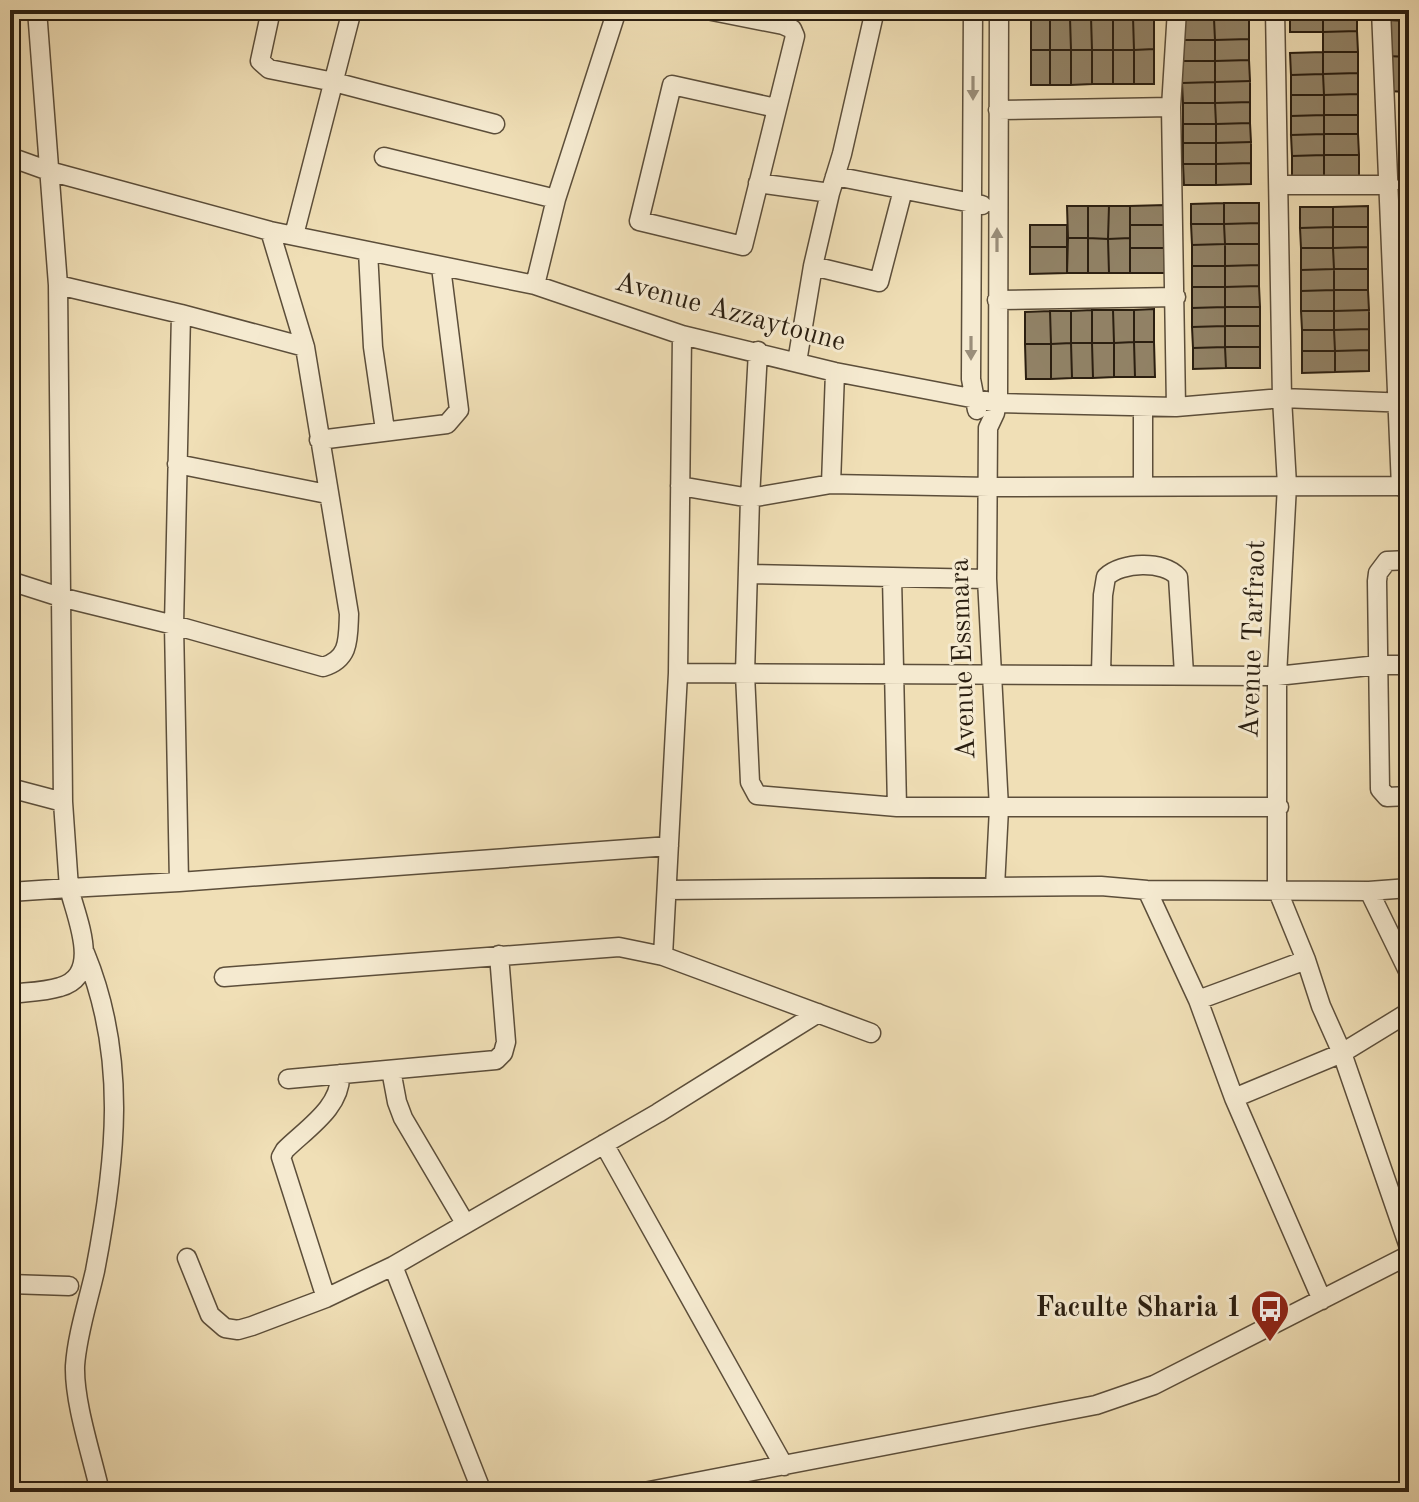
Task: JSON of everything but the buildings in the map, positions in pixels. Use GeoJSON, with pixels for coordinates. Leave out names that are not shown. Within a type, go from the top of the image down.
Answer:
{"type":"FeatureCollection","features":[{"type":"Feature","properties":{"kind":"street"},"geometry":{"type":"LineString","coordinates":[[37,10],[58,285],[63,802],[69,888],[85,953],[105,1011],[114,1072],[112,1165],[75,1371],[100,1492]]}},
{"type":"Feature","properties":{"kind":"street"},"geometry":{"type":"LineString","coordinates":[[271,10],[260,61],[264,66],[495,124]]}},
{"type":"Feature","properties":{"kind":"street"},"geometry":{"type":"LineString","coordinates":[[294,235],[352,10]]}},
{"type":"Feature","properties":{"kind":"street"},"geometry":{"type":"LineString","coordinates":[[535,285],[556,199],[617,10]]}},
{"type":"Feature","properties":{"kind":"street"},"geometry":{"type":"LineString","coordinates":[[707,10],[777,23],[794,31],[795,36],[743,246],[639,221],[672,85],[776,108]]}},
{"type":"Feature","properties":{"kind":"street"},"geometry":{"type":"LineString","coordinates":[[797,362],[813,266],[875,10]]}},
{"type":"Feature","properties":{"kind":"street","name":"Avenue Essmara"},"geometry":{"type":"LineString","coordinates":[[973,10],[971,379],[974,400],[988,428]]}},
{"type":"Feature","properties":{"kind":"street","name":"Avenue Essmara"},"geometry":{"type":"LineString","coordinates":[[995,887],[999,808],[987,579],[988,428],[997,403],[999,10]]}},
{"type":"Feature","properties":{"kind":"street"},"geometry":{"type":"LineString","coordinates":[[1176,407],[1171,107],[1177,10]]}},
{"type":"Feature","properties":{"kind":"street","name":"Avenue Tarfraot"},"geometry":{"type":"LineString","coordinates":[[1275,10],[1282,398],[1287,485],[1277,676],[1277,889],[1342,1053],[1409,1247]]}},
{"type":"Feature","properties":{"kind":"street"},"geometry":{"type":"LineString","coordinates":[[680,486],[750,498],[831,484],[989,487],[1405,486],[1400,282],[1390,185],[1381,10]]}},
{"type":"Feature","properties":{"kind":"street"},"geometry":{"type":"LineString","coordinates":[[998,110],[1171,107]]}},
{"type":"Feature","properties":{"kind":"street","name":"Avenue Azzaytoune"},"geometry":{"type":"LineString","coordinates":[[10,157],[49,171],[270,231],[535,285],[682,335],[835,372],[974,400],[1143,407],[1282,398],[1403,403]]}},
{"type":"Feature","properties":{"kind":"street"},"geometry":{"type":"LineString","coordinates":[[384,157],[556,199]]}},
{"type":"Feature","properties":{"kind":"street"},"geometry":{"type":"LineString","coordinates":[[758,183],[903,190],[998,208]]}},
{"type":"Feature","properties":{"kind":"street"},"geometry":{"type":"LineString","coordinates":[[1280,185],[1390,185]]}},
{"type":"Feature","properties":{"kind":"street"},"geometry":{"type":"LineString","coordinates":[[813,266],[879,282],[903,190]]}},
{"type":"Feature","properties":{"kind":"street"},"geometry":{"type":"LineString","coordinates":[[10,581],[323,667],[336,664],[344,654],[349,614],[305,347],[270,231]]}},
{"type":"Feature","properties":{"kind":"street"},"geometry":{"type":"LineString","coordinates":[[368,251],[373,347],[385,430]]}},
{"type":"Feature","properties":{"kind":"street"},"geometry":{"type":"LineString","coordinates":[[319,440],[447,424],[459,410],[441,267]]}},
{"type":"Feature","properties":{"kind":"street"},"geometry":{"type":"LineString","coordinates":[[58,285],[305,347]]}},
{"type":"Feature","properties":{"kind":"street"},"geometry":{"type":"LineString","coordinates":[[997,300],[1176,297]]}},
{"type":"Feature","properties":{"kind":"street"},"geometry":{"type":"LineString","coordinates":[[179,882],[174,625],[181,314]]}},
{"type":"Feature","properties":{"kind":"street"},"geometry":{"type":"LineString","coordinates":[[663,956],[678,673],[682,335]]}},
{"type":"Feature","properties":{"kind":"street"},"geometry":{"type":"LineString","coordinates":[[758,351],[745,674],[750,782],[755,792],[762,796],[897,807],[1279,807]]}},
{"type":"Feature","properties":{"kind":"street"},"geometry":{"type":"LineString","coordinates":[[831,484],[835,372]]}},
{"type":"Feature","properties":{"kind":"street"},"geometry":{"type":"LineString","coordinates":[[1143,407],[1143,485]]}},
{"type":"Feature","properties":{"kind":"street"},"geometry":{"type":"LineString","coordinates":[[177,464],[327,494]]}},
{"type":"Feature","properties":{"kind":"street"},"geometry":{"type":"LineString","coordinates":[[1409,560],[1387,561],[1378,573],[1380,789],[1387,797],[1409,796]]}},
{"type":"Feature","properties":{"kind":"street"},"geometry":{"type":"LineString","coordinates":[[1101,673],[1106,577],[1118,569],[1140,567],[1166,568],[1178,577],[1184,674]]}},
{"type":"Feature","properties":{"kind":"street"},"geometry":{"type":"LineString","coordinates":[[748,574],[987,579]]}},
{"type":"Feature","properties":{"kind":"street"},"geometry":{"type":"LineString","coordinates":[[892,577],[897,807]]}},
{"type":"Feature","properties":{"kind":"street"},"geometry":{"type":"LineString","coordinates":[[678,673],[1277,676],[1378,665],[1409,665]]}},
{"type":"Feature","properties":{"kind":"street"},"geometry":{"type":"LineString","coordinates":[[10,788],[63,802]]}},
{"type":"Feature","properties":{"kind":"street"},"geometry":{"type":"LineString","coordinates":[[10,892],[669,846]]}},
{"type":"Feature","properties":{"kind":"street"},"geometry":{"type":"LineString","coordinates":[[667,890],[1101,886],[1147,890],[1369,891],[1409,888]]}},
{"type":"Feature","properties":{"kind":"street"},"geometry":{"type":"LineString","coordinates":[[1147,890],[1198,1000],[1234,1098],[1322,1300]]}},
{"type":"Feature","properties":{"kind":"street"},"geometry":{"type":"LineString","coordinates":[[1369,891],[1408,970]]}},
{"type":"Feature","properties":{"kind":"street"},"geometry":{"type":"LineString","coordinates":[[224,977],[604,947],[637,949],[871,1033]]}},
{"type":"Feature","properties":{"kind":"street"},"geometry":{"type":"LineString","coordinates":[[10,994],[70,983],[81,970],[85,953]]}},
{"type":"Feature","properties":{"kind":"street"},"geometry":{"type":"LineString","coordinates":[[288,1079],[487,1062],[500,1057],[506,1042],[499,955]]}},
{"type":"Feature","properties":{"kind":"street"},"geometry":{"type":"LineString","coordinates":[[1198,1000],[1306,960]]}},
{"type":"Feature","properties":{"kind":"street"},"geometry":{"type":"LineString","coordinates":[[1234,1098],[1342,1053],[1409,1012]]}},
{"type":"Feature","properties":{"kind":"street"},"geometry":{"type":"LineString","coordinates":[[187,1258],[210,1315],[225,1328],[245,1329],[326,1298],[393,1266],[604,1144],[712,1081],[818,1013]]}},
{"type":"Feature","properties":{"kind":"street"},"geometry":{"type":"LineString","coordinates":[[391,1070],[400,1111],[465,1223]]}},
{"type":"Feature","properties":{"kind":"street"},"geometry":{"type":"LineString","coordinates":[[326,1298],[281,1157],[334,1101],[340,1074]]}},
{"type":"Feature","properties":{"kind":"street"},"geometry":{"type":"LineString","coordinates":[[604,1144],[784,1466]]}},
{"type":"Feature","properties":{"kind":"street"},"geometry":{"type":"LineString","coordinates":[[644,1492],[1110,1401],[1154,1385],[1409,1255]]}},
{"type":"Feature","properties":{"kind":"street"},"geometry":{"type":"LineString","coordinates":[[393,1266],[482,1492]]}},
{"type":"Feature","properties":{"kind":"street"},"geometry":{"type":"LineString","coordinates":[[10,1284],[69,1286]]}},
{"type":"Feature","properties":{"kind":"place","name":"Faculte Sharia 1"},"geometry":{"type":"Point","coordinates":[1270,1343]}}]}
